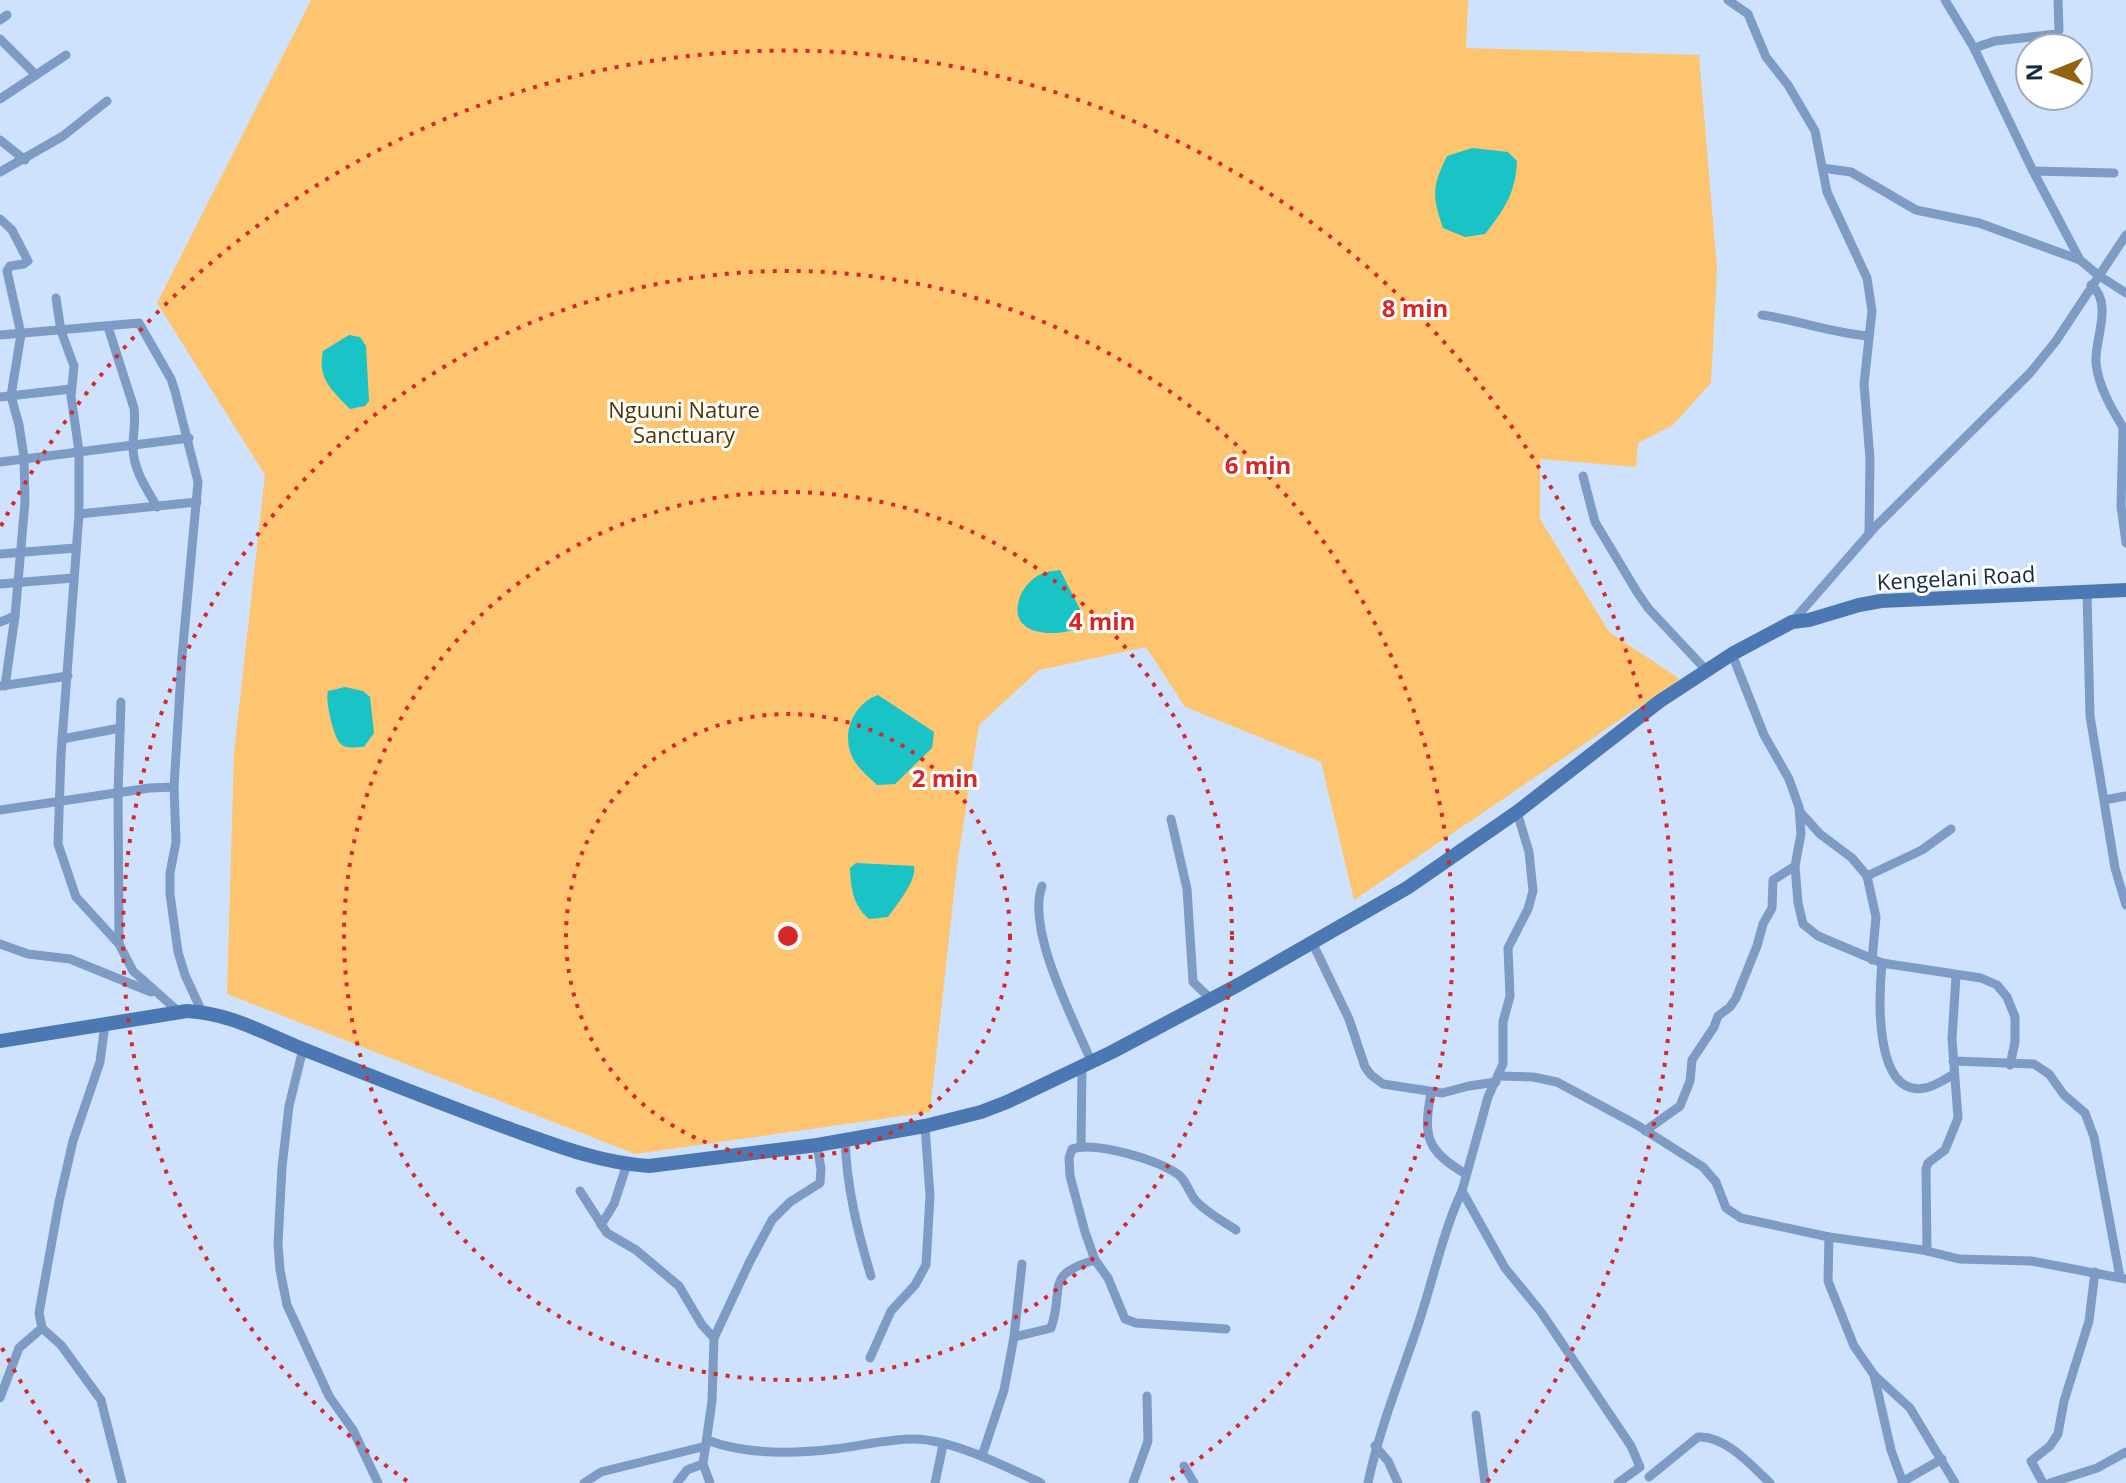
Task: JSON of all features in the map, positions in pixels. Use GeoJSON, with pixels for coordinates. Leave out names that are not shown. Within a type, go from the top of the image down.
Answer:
{"type":"FeatureCollection","features":[{"type":"Feature","properties":{"kind":"main road","name":"Kengelani Road"},"geometry":{"type":"LineString","coordinates":[[0,1041],[179,1012],[202,1012],[233,1018],[303,1049],[550,1143],[627,1164],[649,1166],[817,1145],[925,1126],[994,1108],[1087,1064],[1313,944],[1407,888],[1517,812],[1660,701],[1732,654],[1792,622],[1881,601],[2126,590]]}},
{"type":"Feature","properties":{"kind":"street"},"geometry":{"type":"LineString","coordinates":[[1728,0],[1748,14],[1766,57],[1788,85],[1815,131],[1831,203],[1867,278],[1872,303],[1864,384],[1870,459],[1869,534]]}},
{"type":"Feature","properties":{"kind":"street"},"geometry":{"type":"LineString","coordinates":[[1945,0],[1974,48],[2080,260]]}},
{"type":"Feature","properties":{"kind":"street"},"geometry":{"type":"LineString","coordinates":[[1974,48],[1995,41],[2057,34],[2058,0]]}},
{"type":"Feature","properties":{"kind":"street"},"geometry":{"type":"LineString","coordinates":[[0,39],[36,75]]}},
{"type":"Feature","properties":{"kind":"street"},"geometry":{"type":"LineString","coordinates":[[0,99],[66,55]]}},
{"type":"Feature","properties":{"kind":"street"},"geometry":{"type":"LineString","coordinates":[[0,172],[63,136],[107,101]]}},
{"type":"Feature","properties":{"kind":"street"},"geometry":{"type":"LineString","coordinates":[[0,140],[25,160]]}},
{"type":"Feature","properties":{"kind":"street"},"geometry":{"type":"LineString","coordinates":[[1823,168],[1851,172],[1916,210],[1979,223],[2080,260],[2126,293]]}},
{"type":"Feature","properties":{"kind":"street"},"geometry":{"type":"LineString","coordinates":[[2033,171],[2114,173]]}},
{"type":"Feature","properties":{"kind":"street"},"geometry":{"type":"LineString","coordinates":[[0,219],[12,230],[28,259],[25,264],[7,269],[21,334],[5,397],[19,425],[24,457],[25,502],[15,616],[2,686],[68,676]]}},
{"type":"Feature","properties":{"kind":"street"},"geometry":{"type":"LineString","coordinates":[[1792,622],[1869,534],[2013,392],[2056,341],[2126,235]]}},
{"type":"Feature","properties":{"kind":"street"},"geometry":{"type":"LineString","coordinates":[[2091,285],[2099,293],[2102,313],[2096,353],[2097,371],[2124,430],[2121,506],[2126,543]]}},
{"type":"Feature","properties":{"kind":"street"},"geometry":{"type":"LineString","coordinates":[[56,298],[61,331],[74,366],[71,389],[79,451],[79,514],[62,739],[60,852],[76,897],[119,944],[133,971],[179,1012]]}},
{"type":"Feature","properties":{"kind":"street"},"geometry":{"type":"LineString","coordinates":[[1762,315],[1793,320],[1832,332],[1869,336]]}},
{"type":"Feature","properties":{"kind":"street"},"geometry":{"type":"LineString","coordinates":[[0,335],[141,324],[171,379],[189,438],[198,482],[182,656],[174,787],[176,842],[170,873],[172,914],[185,975],[202,1012]]}},
{"type":"Feature","properties":{"kind":"street"},"geometry":{"type":"LineString","coordinates":[[108,327],[134,408],[133,445],[138,473],[157,507]]}},
{"type":"Feature","properties":{"kind":"street"},"geometry":{"type":"LineString","coordinates":[[5,397],[71,389]]}},
{"type":"Feature","properties":{"kind":"street"},"geometry":{"type":"LineString","coordinates":[[0,462],[189,438]]}},
{"type":"Feature","properties":{"kind":"street"},"geometry":{"type":"LineString","coordinates":[[1583,476],[1595,522],[1637,592],[1707,671]]}},
{"type":"Feature","properties":{"kind":"street"},"geometry":{"type":"LineString","coordinates":[[79,514],[197,502]]}},
{"type":"Feature","properties":{"kind":"street"},"geometry":{"type":"LineString","coordinates":[[0,554],[75,548]]}},
{"type":"Feature","properties":{"kind":"street"},"geometry":{"type":"LineString","coordinates":[[0,584],[73,578]]}},
{"type":"Feature","properties":{"kind":"street"},"geometry":{"type":"LineString","coordinates":[[2087,593],[2088,691],[2115,868],[2126,905]]}},
{"type":"Feature","properties":{"kind":"street"},"geometry":{"type":"LineString","coordinates":[[0,622],[15,616]]}},
{"type":"Feature","properties":{"kind":"street"},"geometry":{"type":"LineString","coordinates":[[1732,654],[1764,735],[1794,791],[1800,812],[1801,834],[1795,866],[1799,914],[1805,927],[1818,936],[1877,961],[1986,979],[1997,985],[2007,997],[2015,1017],[2015,1042],[2010,1065]]}},
{"type":"Feature","properties":{"kind":"street"},"geometry":{"type":"LineString","coordinates":[[119,944],[121,702]]}},
{"type":"Feature","properties":{"kind":"street"},"geometry":{"type":"LineString","coordinates":[[62,739],[120,728]]}},
{"type":"Feature","properties":{"kind":"street"},"geometry":{"type":"LineString","coordinates":[[0,810],[174,787]]}},
{"type":"Feature","properties":{"kind":"street"},"geometry":{"type":"LineString","coordinates":[[2104,800],[2126,796]]}},
{"type":"Feature","properties":{"kind":"street"},"geometry":{"type":"LineString","coordinates":[[1368,1483],[1375,1446],[1424,1307],[1450,1216],[1462,1191],[1488,1097],[1498,1079],[1504,1053],[1503,1022],[1510,996],[1508,948],[1528,909],[1533,891],[1529,852],[1517,812]]}},
{"type":"Feature","properties":{"kind":"street"},"geometry":{"type":"LineString","coordinates":[[1800,812],[1820,834],[1852,858],[1867,876],[1876,917],[1887,1060],[1893,1076],[1903,1085],[1926,1088],[1954,1074]]}},
{"type":"Feature","properties":{"kind":"street"},"geometry":{"type":"LineString","coordinates":[[1171,819],[1187,889],[1193,982],[1211,999]]}},
{"type":"Feature","properties":{"kind":"street"},"geometry":{"type":"LineString","coordinates":[[1867,876],[1922,850],[1951,829]]}},
{"type":"Feature","properties":{"kind":"street"},"geometry":{"type":"LineString","coordinates":[[1645,1131],[1682,1103],[1690,1081],[1692,1060],[1719,1014],[1733,1004],[1757,946],[1763,924],[1772,908],[1773,880],[1795,866]]}},
{"type":"Feature","properties":{"kind":"street"},"geometry":{"type":"LineString","coordinates":[[1042,886],[1038,911],[1041,932],[1087,1064],[1081,1147]]}},
{"type":"Feature","properties":{"kind":"street"},"geometry":{"type":"LineString","coordinates":[[0,944],[28,954],[70,959],[158,995]]}},
{"type":"Feature","properties":{"kind":"street"},"geometry":{"type":"LineString","coordinates":[[1313,944],[1349,1019],[1365,1067],[1383,1084],[1442,1093],[1498,1079],[1533,1077],[1557,1082],[1645,1131],[1708,1172],[1716,1182],[1723,1204],[1730,1213],[1741,1218],[1829,1237],[1927,1251],[1959,1259],[2031,1261],[2123,1278],[2094,1137],[2085,1113],[2064,1095],[2043,1069],[2034,1064],[1953,1061]]}},
{"type":"Feature","properties":{"kind":"street"},"geometry":{"type":"LineString","coordinates":[[1927,1251],[1924,1178],[1928,1163],[1945,1150],[1957,1124],[1952,1022],[1956,976]]}},
{"type":"Feature","properties":{"kind":"street"},"geometry":{"type":"LineString","coordinates":[[105,1024],[100,1062],[73,1141],[59,1202],[39,1313],[42,1328],[61,1345],[101,1400],[122,1483]]}},
{"type":"Feature","properties":{"kind":"street"},"geometry":{"type":"LineString","coordinates":[[303,1049],[289,1106],[282,1167],[278,1244],[280,1270],[287,1305],[329,1396],[353,1430],[378,1483]]}},
{"type":"Feature","properties":{"kind":"street"},"geometry":{"type":"LineString","coordinates":[[1431,1093],[1427,1138],[1447,1163],[1466,1174]]}},
{"type":"Feature","properties":{"kind":"street"},"geometry":{"type":"LineString","coordinates":[[870,1358],[891,1311],[915,1285],[926,1265],[930,1196],[925,1126]]}},
{"type":"Feature","properties":{"kind":"street"},"geometry":{"type":"LineString","coordinates":[[845,1140],[847,1182],[854,1220],[871,1276]]}},
{"type":"Feature","properties":{"kind":"street"},"geometry":{"type":"LineString","coordinates":[[710,1483],[703,1464],[714,1373],[714,1338],[772,1220],[790,1202],[820,1183],[817,1145]]}},
{"type":"Feature","properties":{"kind":"street"},"geometry":{"type":"LineString","coordinates":[[1226,1329],[1125,1319],[1108,1278],[1095,1260],[1070,1176],[1069,1153],[1081,1147],[1130,1154],[1174,1172],[1183,1178],[1193,1198],[1236,1230]]}},
{"type":"Feature","properties":{"kind":"street"},"geometry":{"type":"LineString","coordinates":[[601,1225],[614,1204],[627,1164]]}},
{"type":"Feature","properties":{"kind":"street"},"geometry":{"type":"LineString","coordinates":[[580,1191],[613,1238],[636,1250],[679,1286],[702,1325],[714,1338]]}},
{"type":"Feature","properties":{"kind":"street"},"geometry":{"type":"LineString","coordinates":[[1462,1191],[1494,1252],[1541,1312],[1619,1426],[1640,1467],[1652,1480],[1698,1437],[1705,1437],[1728,1448],[1770,1483]]}},
{"type":"Feature","properties":{"kind":"street"},"geometry":{"type":"LineString","coordinates":[[1829,1237],[1829,1287],[1854,1346],[1874,1375],[1910,1408],[1955,1483]]}},
{"type":"Feature","properties":{"kind":"street"},"geometry":{"type":"LineString","coordinates":[[1014,1337],[1051,1328],[1062,1275],[1073,1266],[1095,1260]]}},
{"type":"Feature","properties":{"kind":"street"},"geometry":{"type":"LineString","coordinates":[[982,1456],[1004,1390],[1014,1337],[1022,1264]]}},
{"type":"Feature","properties":{"kind":"street"},"geometry":{"type":"LineString","coordinates":[[2043,1483],[2031,1461],[2050,1446],[2058,1434],[2064,1401],[2089,1321],[2095,1272]]}},
{"type":"Feature","properties":{"kind":"street"},"geometry":{"type":"LineString","coordinates":[[0,1398],[19,1348],[42,1328]]}},
{"type":"Feature","properties":{"kind":"street"},"geometry":{"type":"LineString","coordinates":[[1874,1375],[1891,1450],[1902,1482],[1942,1459]]}},
{"type":"Feature","properties":{"kind":"street"},"geometry":{"type":"LineString","coordinates":[[1133,1483],[1148,1441],[1147,1396]]}},
{"type":"Feature","properties":{"kind":"street"},"geometry":{"type":"LineString","coordinates":[[1476,1415],[1485,1483]]}},
{"type":"Feature","properties":{"kind":"street"},"geometry":{"type":"LineString","coordinates":[[584,1483],[601,1472],[706,1443],[754,1452],[833,1449],[916,1439],[982,1456],[1041,1483]]}},
{"type":"Feature","properties":{"kind":"street"},"geometry":{"type":"LineString","coordinates":[[935,1483],[943,1445]]}},
{"type":"Feature","properties":{"kind":"street"},"geometry":{"type":"LineString","coordinates":[[1375,1446],[1388,1461],[1398,1483]]}},
{"type":"Feature","properties":{"kind":"street"},"geometry":{"type":"LineString","coordinates":[[2050,1483],[2097,1468],[2126,1452]]}},
{"type":"Feature","properties":{"kind":"street"},"geometry":{"type":"LineString","coordinates":[[677,1483],[687,1470],[703,1464]]}},
{"type":"Feature","properties":{"kind":"street"},"geometry":{"type":"LineString","coordinates":[[1184,1466],[1194,1483]]}},
{"type":"Feature","properties":{"kind":"street"},"geometry":{"type":"LineString","coordinates":[[1618,1483],[1640,1467]]}},
{"type":"Feature","properties":{"kind":"green space","name":"Nguuni Nature Sanctuary"},"geometry":{"type":"Polygon","coordinates":[[[311,0],[1468,0],[1466,48],[1699,55],[1717,269],[1711,383],[1673,425],[1638,443],[1636,467],[1540,459],[1540,519],[1609,632],[1680,679],[1354,900],[1321,762],[1185,707],[1146,647],[1039,670],[979,725],[957,865],[930,1112],[635,1154],[227,994],[234,752],[265,475],[157,303],[311,0]]]}},
{"type":"Feature","properties":{"kind":"shaded area"},"geometry":{"type":"Polygon","coordinates":[[[1472,148],[1508,152],[1517,161],[1508,200],[1498,217],[1485,234],[1465,237],[1443,228],[1435,191],[1447,156],[1472,148]]]}},
{"type":"Feature","properties":{"kind":"shaded area"},"geometry":{"type":"Polygon","coordinates":[[[349,335],[360,337],[366,346],[369,401],[365,406],[350,409],[337,396],[322,369],[323,351],[349,335]]]}},
{"type":"Feature","properties":{"kind":"shaded area"},"geometry":{"type":"Polygon","coordinates":[[[1060,570],[1083,615],[1079,628],[1046,633],[1026,627],[1017,610],[1023,590],[1045,572],[1060,570]]]}},
{"type":"Feature","properties":{"kind":"shaded area"},"geometry":{"type":"Polygon","coordinates":[[[345,687],[363,691],[370,697],[374,733],[364,747],[344,746],[334,732],[328,691],[345,687]]]}},
{"type":"Feature","properties":{"kind":"shaded area"},"geometry":{"type":"Polygon","coordinates":[[[878,695],[934,732],[932,748],[895,784],[877,785],[856,763],[849,745],[852,718],[863,704],[878,695]]]}},
{"type":"Feature","properties":{"kind":"shaded area"},"geometry":{"type":"Polygon","coordinates":[[[856,863],[914,866],[909,885],[888,917],[869,919],[859,908],[850,876],[850,868],[856,863]]]}}]}
